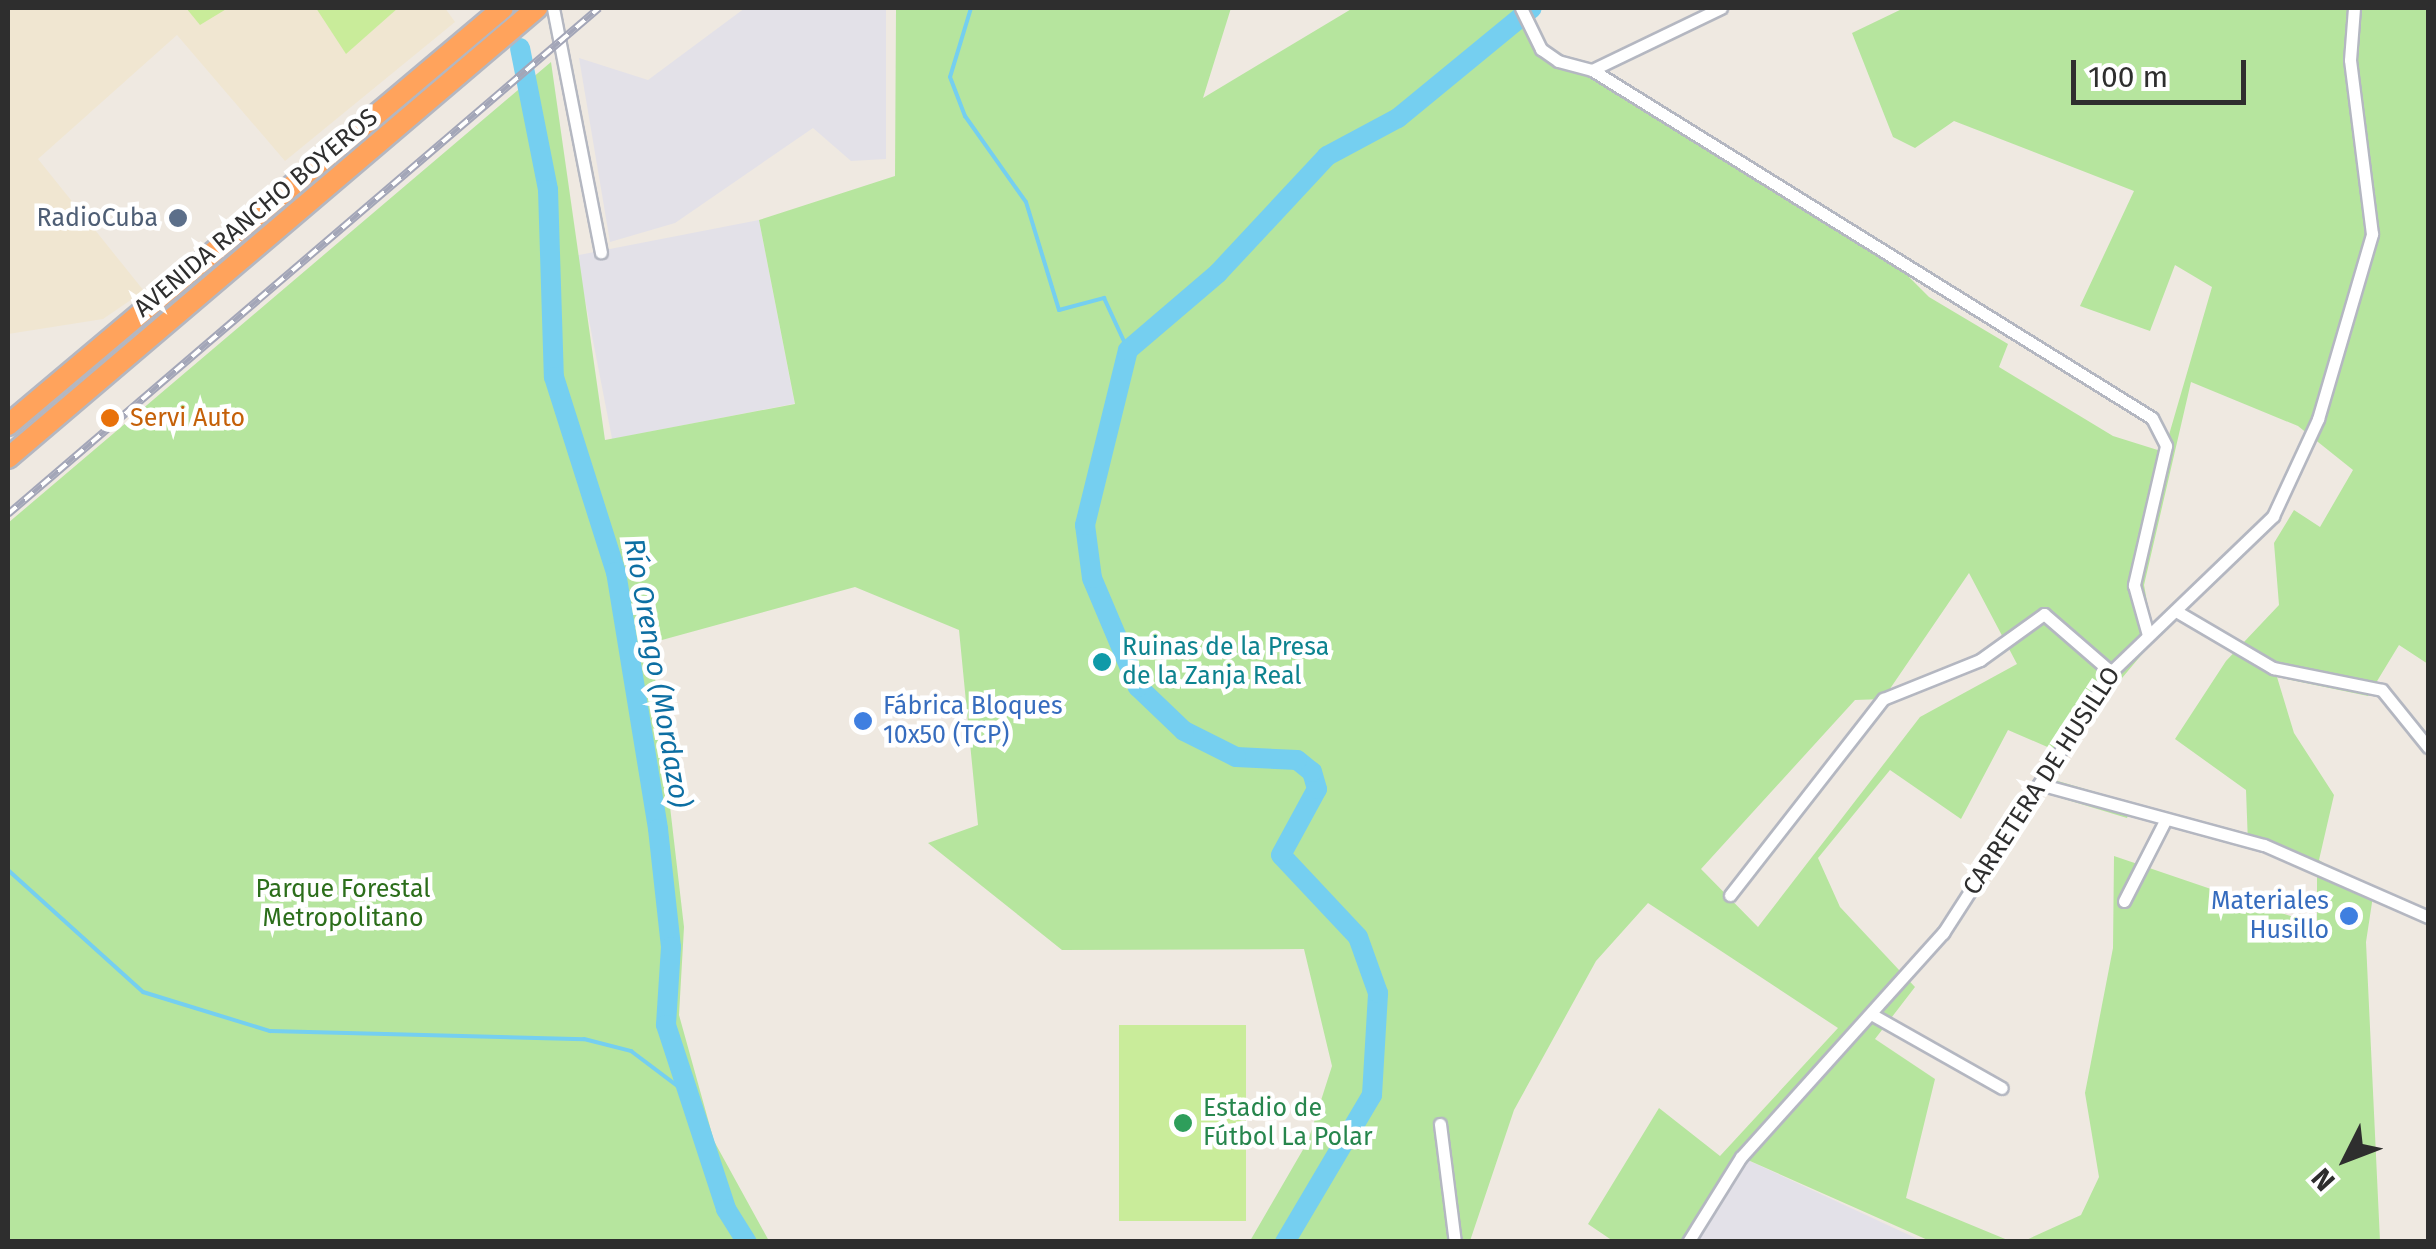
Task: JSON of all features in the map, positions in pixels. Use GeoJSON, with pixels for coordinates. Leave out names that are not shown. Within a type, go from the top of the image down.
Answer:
{"type":"FeatureCollection","features":[{"type":"Feature","properties":{"kind":"highway","name":"AVENIDA RANCHO BOYEROS"},"geometry":{"type":"LineString","coordinates":[[8,426],[502,8]]}},
{"type":"Feature","properties":{"kind":"highway","name":"AVENIDA RANCHO BOYEROS"},"geometry":{"type":"LineString","coordinates":[[8,458],[532,12]]}},
{"type":"Feature","properties":{"kind":"highway"},"geometry":{"type":"LineString","coordinates":[[8,449],[32,436]]}},
{"type":"Feature","properties":{"kind":"street"},"geometry":{"type":"LineString","coordinates":[[553,8],[601,252]]}},
{"type":"Feature","properties":{"kind":"street"},"geometry":{"type":"LineString","coordinates":[[1521,8],[1541,49],[1592,70],[2152,418],[2166,446],[2134,585],[2148,635]]}},
{"type":"Feature","properties":{"kind":"street"},"geometry":{"type":"LineString","coordinates":[[1592,70],[1721,8]]}},
{"type":"Feature","properties":{"kind":"street","name":"CARRETERA DE HUSILLO"},"geometry":{"type":"LineString","coordinates":[[1688,1242],[1740,1157],[1957,914],[2112,672],[2273,516],[2318,419],[2372,234],[2350,60],[2354,8]]}},
{"type":"Feature","properties":{"kind":"street"},"geometry":{"type":"LineString","coordinates":[[2176,612],[2273,668],[2382,690],[2428,747]]}},
{"type":"Feature","properties":{"kind":"street"},"geometry":{"type":"LineString","coordinates":[[1730,895],[1883,698],[1980,660],[2044,614],[2112,672]]}},
{"type":"Feature","properties":{"kind":"street"},"geometry":{"type":"LineString","coordinates":[[2039,784],[2264,845],[2428,918]]}},
{"type":"Feature","properties":{"kind":"street"},"geometry":{"type":"LineString","coordinates":[[2124,901],[2166,819]]}},
{"type":"Feature","properties":{"kind":"street"},"geometry":{"type":"LineString","coordinates":[[1871,1014],[2002,1088]]}},
{"type":"Feature","properties":{"kind":"street"},"geometry":{"type":"LineString","coordinates":[[1440,1124],[1456,1242]]}},
{"type":"Feature","properties":{"kind":"shaded area"},"geometry":{"type":"Polygon","coordinates":[[[8,8],[445,8],[455,22],[285,161],[177,35],[38,159],[144,291],[103,319],[8,334],[8,8]]]}},
{"type":"Feature","properties":{"kind":"shaded area"},"geometry":{"type":"Polygon","coordinates":[[[745,8],[886,8],[886,159],[851,161],[813,128],[675,223],[610,242],[579,58],[648,80],[745,8]]]}},
{"type":"Feature","properties":{"kind":"shaded area"},"geometry":{"type":"Polygon","coordinates":[[[759,220],[795,404],[612,439],[576,255],[759,220]]]}},
{"type":"Feature","properties":{"kind":"shaded area"},"geometry":{"type":"Polygon","coordinates":[[[1741,1157],[1922,1241],[1688,1242],[1741,1157]]]}},
{"type":"Feature","properties":{"kind":"green space"},"geometry":{"type":"Polygon","coordinates":[[[186,8],[228,8],[200,25],[186,8]]]}},
{"type":"Feature","properties":{"kind":"green space"},"geometry":{"type":"Polygon","coordinates":[[[316,8],[398,8],[346,54],[316,8]]]}},
{"type":"Feature","properties":{"kind":"green space","name":"Parque Forestal Metropolitano"},"geometry":{"type":"Polygon","coordinates":[[[896,8],[1231,8],[1203,98],[1353,8],[1521,8],[1541,49],[1592,70],[1886,254],[1929,297],[2008,344],[1999,367],[2113,436],[2164,452],[2212,287],[2175,265],[2150,331],[2080,306],[2134,191],[1954,121],[1915,148],[1893,137],[1852,33],[1904,8],[2428,8],[2428,664],[2399,645],[2368,696],[2277,677],[2294,733],[2334,795],[2319,860],[2373,896],[2366,942],[2380,1241],[2024,1241],[2081,1215],[2099,1177],[2085,1093],[2113,948],[2114,856],[2317,925],[2317,876],[2248,844],[2246,790],[2175,739],[2226,661],[2279,605],[2274,543],[2294,510],[2320,527],[2353,470],[2298,426],[2191,382],[2144,585],[2154,640],[2074,735],[2051,779],[2133,803],[2127,818],[2031,789],[2052,749],[2008,730],[1961,819],[1890,770],[1818,858],[1840,907],[1915,987],[1875,1039],[1935,1079],[1906,1198],[2010,1241],[1930,1241],[1741,1157],[1688,1241],[1613,1241],[1588,1224],[1659,1108],[1720,1156],[1838,1028],[1648,903],[1596,961],[1514,1110],[1470,1241],[1250,1241],[1308,1141],[1332,1066],[1304,949],[1062,950],[928,843],[978,825],[959,630],[855,587],[651,643],[684,927],[679,1015],[714,1141],[769,1241],[8,1241],[8,523],[551,62],[605,440],[795,404],[759,220],[895,176],[896,8]],[[1969,573],[1883,699],[1855,700],[1701,869],[1758,927],[1920,717],[2017,664],[1969,573]]]}},
{"type":"Feature","properties":{"kind":"green space","name":"Estadio de Fútbol La Polar"},"geometry":{"type":"Polygon","coordinates":[[[1119,1025],[1246,1025],[1246,1221],[1119,1221],[1119,1025]]]}},
{"type":"Feature","properties":{"kind":"waterway"},"geometry":{"type":"LineString","coordinates":[[971,8],[950,77],[965,116],[1026,202],[1059,310],[1104,298],[1128,350]]}},
{"type":"Feature","properties":{"kind":"waterway"},"geometry":{"type":"LineString","coordinates":[[1285,1242],[1372,1095],[1378,993],[1358,937],[1281,855],[1317,789],[1312,772],[1297,760],[1236,757],[1184,731],[1138,687],[1092,578],[1085,525],[1128,350],[1218,273],[1327,156],[1398,118],[1532,8]]}},
{"type":"Feature","properties":{"kind":"waterway","name":"Río Orengo (Mordazo)"},"geometry":{"type":"LineString","coordinates":[[520,48],[548,190],[554,377],[616,572],[658,829],[671,947],[666,1025],[726,1209],[747,1242]]}},
{"type":"Feature","properties":{"kind":"waterway"},"geometry":{"type":"LineString","coordinates":[[8,870],[143,992],[270,1031],[584,1039],[631,1051],[687,1093]]}},
{"type":"Feature","properties":{"kind":"railway"},"geometry":{"type":"LineString","coordinates":[[8,514],[599,8]]}},
{"type":"Feature","properties":{"kind":"place","name":"RadioCuba"},"geometry":{"type":"Point","coordinates":[178,218]}},
{"type":"Feature","properties":{"kind":"place","name":"Servi Auto"},"geometry":{"type":"Point","coordinates":[110,418]}},
{"type":"Feature","properties":{"kind":"place","name":"Ruinas de la Presa de la Zanja Real"},"geometry":{"type":"Point","coordinates":[1102,662]}},
{"type":"Feature","properties":{"kind":"place","name":"Fábrica Bloques 10x50 (TCP)"},"geometry":{"type":"Point","coordinates":[863,721]}},
{"type":"Feature","properties":{"kind":"place","name":"Materiales Husillo"},"geometry":{"type":"Point","coordinates":[2349,916]}},
{"type":"Feature","properties":{"kind":"place","name":"Estadio de Fútbol La Polar"},"geometry":{"type":"Point","coordinates":[1183,1123]}}]}
